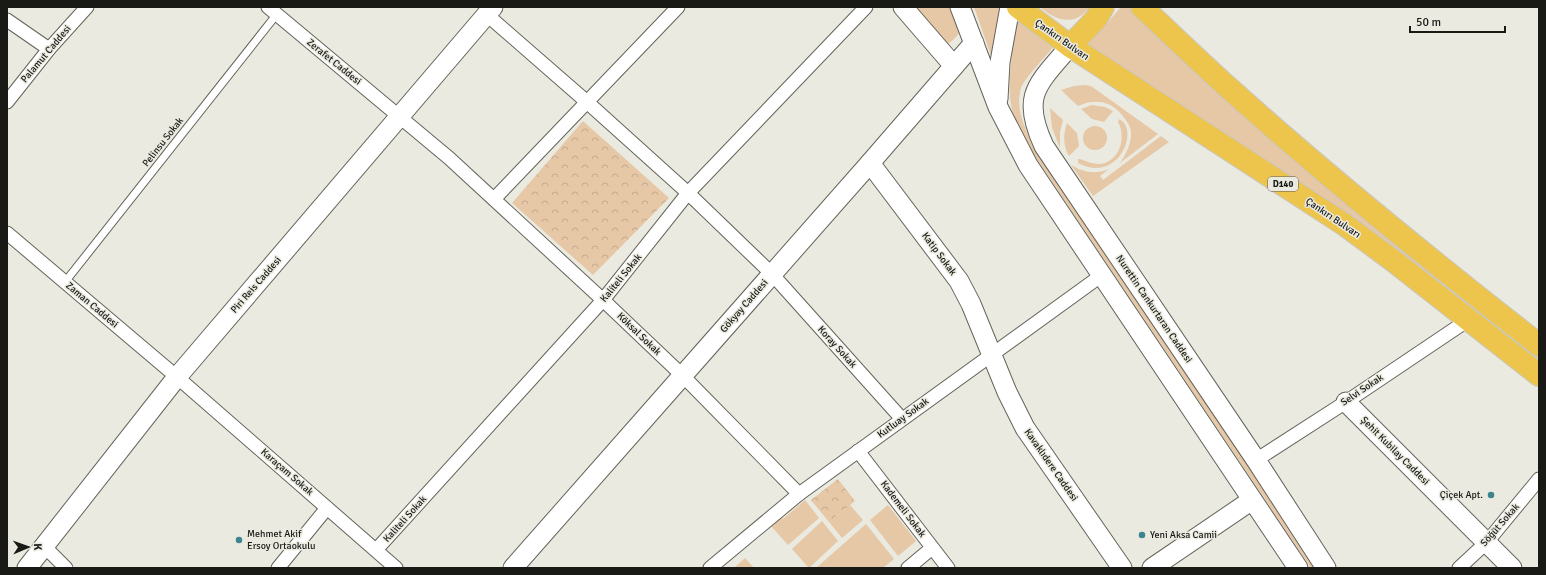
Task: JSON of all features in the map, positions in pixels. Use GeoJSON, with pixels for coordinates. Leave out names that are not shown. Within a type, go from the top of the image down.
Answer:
{"type":"FeatureCollection","features":[{"type":"Feature","properties":{"kind":"highway","name":"Çankırı Bulvarı"},"geometry":{"type":"LineString","coordinates":[[1018,7],[1070,46],[1345,225],[1395,262],[1539,375]]}},
{"type":"Feature","properties":{"kind":"highway"},"geometry":{"type":"LineString","coordinates":[[1070,46],[1096,19],[1103,7]]}},
{"type":"Feature","properties":{"kind":"highway"},"geometry":{"type":"LineString","coordinates":[[1142,7],[1231,90],[1325,171],[1470,292],[1539,345]]}},
{"type":"Feature","properties":{"kind":"street","name":"Palamut Caddesi"},"geometry":{"type":"LineString","coordinates":[[7,102],[49,49],[87,7]]}},
{"type":"Feature","properties":{"kind":"street"},"geometry":{"type":"LineString","coordinates":[[494,199],[678,7]]}},
{"type":"Feature","properties":{"kind":"street","name":"Kaliteli Sokak"},"geometry":{"type":"LineString","coordinates":[[376,550],[603,300],[688,193],[866,7]]}},
{"type":"Feature","properties":{"kind":"street"},"geometry":{"type":"LineString","coordinates":[[903,7],[954,66]]}},
{"type":"Feature","properties":{"kind":"street"},"geometry":{"type":"LineString","coordinates":[[960,7],[998,107],[1028,165],[1298,568]]}},
{"type":"Feature","properties":{"kind":"street"},"geometry":{"type":"LineString","coordinates":[[998,107],[1000,62],[1010,7]]}},
{"type":"Feature","properties":{"kind":"street","name":"Koray Sokak"},"geometry":{"type":"LineString","coordinates":[[490,10],[587,102],[688,193],[772,274],[902,419]]}},
{"type":"Feature","properties":{"kind":"street","name":"Piri Reis Caddesi"},"geometry":{"type":"LineString","coordinates":[[27,568],[177,377],[490,10]]}},
{"type":"Feature","properties":{"kind":"street","name":"Zerafet Caddesi"},"geometry":{"type":"LineString","coordinates":[[273,11],[401,116]]}},
{"type":"Feature","properties":{"kind":"street"},"geometry":{"type":"LineString","coordinates":[[7,20],[49,49]]}},
{"type":"Feature","properties":{"kind":"street","name":"Gökyay Caddesi"},"geometry":{"type":"LineString","coordinates":[[513,568],[974,43]]}},
{"type":"Feature","properties":{"kind":"street","name":"Nurettin Cankurtaran Caddesi"},"geometry":{"type":"LineString","coordinates":[[1070,46],[1041,80],[1034,94],[1033,109],[1038,132],[1044,146],[1256,460],[1326,568]]}},
{"type":"Feature","properties":{"kind":"street","name":"Köksal Sokak"},"geometry":{"type":"LineString","coordinates":[[401,116],[494,199],[603,300],[683,376],[799,494]]}},
{"type":"Feature","properties":{"kind":"street","name":"Katip Sokak"},"geometry":{"type":"LineString","coordinates":[[870,163],[959,281],[977,316],[991,354]]}},
{"type":"Feature","properties":{"kind":"street","name":"Zaman Caddesi"},"geometry":{"type":"LineString","coordinates":[[7,233],[177,377]]}},
{"type":"Feature","properties":{"kind":"street","name":"Kutluay Sokak"},"geometry":{"type":"LineString","coordinates":[[710,568],[799,494],[1102,275]]}},
{"type":"Feature","properties":{"kind":"street","name":"Selvi Sokak"},"geometry":{"type":"LineString","coordinates":[[1256,460],[1468,320]]}},
{"type":"Feature","properties":{"kind":"street","name":"Kavaklıdere Caddesi"},"geometry":{"type":"LineString","coordinates":[[991,354],[1006,392],[1025,428],[1122,568]]}},
{"type":"Feature","properties":{"kind":"street","name":"Karaçam Sokak"},"geometry":{"type":"LineString","coordinates":[[177,377],[396,568]]}},
{"type":"Feature","properties":{"kind":"street","name":"Şehit Kubilay Caddesi"},"geometry":{"type":"LineString","coordinates":[[1346,402],[1512,568]]}},
{"type":"Feature","properties":{"kind":"street","name":"Kademeli Sokak"},"geometry":{"type":"LineString","coordinates":[[858,451],[948,568]]}},
{"type":"Feature","properties":{"kind":"street","name":"Söğüt Sokak"},"geometry":{"type":"LineString","coordinates":[[1459,568],[1487,542],[1539,480]]}},
{"type":"Feature","properties":{"kind":"street"},"geometry":{"type":"LineString","coordinates":[[1152,568],[1252,500]]}},
{"type":"Feature","properties":{"kind":"street"},"geometry":{"type":"LineString","coordinates":[[278,568],[327,508]]}},
{"type":"Feature","properties":{"kind":"street"},"geometry":{"type":"LineString","coordinates":[[44,546],[66,568]]}},
{"type":"Feature","properties":{"kind":"street"},"geometry":{"type":"LineString","coordinates":[[908,568],[932,548]]}},
{"type":"Feature","properties":{"kind":"lane","name":"Pelinsu Sokak"},"geometry":{"type":"LineString","coordinates":[[65,282],[273,11]]}},
{"type":"Feature","properties":{"kind":"green space"},"geometry":{"type":"Polygon","coordinates":[[[909,7],[951,7],[961,29],[957,36],[943,49],[909,7]]]}},
{"type":"Feature","properties":{"kind":"green space"},"geometry":{"type":"Polygon","coordinates":[[[974,7],[999,7],[1002,9],[993,61],[974,7]]]}},
{"type":"Feature","properties":{"kind":"green space"},"geometry":{"type":"Polygon","coordinates":[[[1040,7],[1090,7],[1078,17],[1065,20],[1052,16],[1040,7]]]}},
{"type":"Feature","properties":{"kind":"green space"},"geometry":{"type":"Polygon","coordinates":[[[1121,7],[1129,7],[1237,107],[1539,357],[1539,363],[1358,221],[1087,46],[1121,7]]]}},
{"type":"Feature","properties":{"kind":"green space"},"geometry":{"type":"Polygon","coordinates":[[[1016,18],[1054,46],[1031,73],[1021,88],[1019,107],[1029,137],[1317,568],[1311,568],[1036,158],[1020,131],[1013,113],[1010,92],[1016,18]]]}},
{"type":"Feature","properties":{"kind":"green space"},"geometry":{"type":"Polygon","coordinates":[[[1074,86],[1091,86],[1158,134],[1120,163],[1131,140],[1130,127],[1122,115],[1112,106],[1102,102],[1090,102],[1078,106],[1061,90],[1074,86]]]}},
{"type":"Feature","properties":{"kind":"green space"},"geometry":{"type":"Polygon","coordinates":[[[1092,105],[1105,107],[1113,111],[1104,122],[1092,119],[1081,109],[1092,105]]]}},
{"type":"Feature","properties":{"kind":"green space"},"geometry":{"type":"Polygon","coordinates":[[[1050,108],[1063,120],[1060,132],[1060,148],[1052,128],[1050,108]]]}},
{"type":"Feature","properties":{"kind":"green space"},"geometry":{"type":"Polygon","coordinates":[[[1119,119],[1125,125],[1128,133],[1122,153],[1114,161],[1104,167],[1092,168],[1078,163],[1078,159],[1080,159],[1092,163],[1102,164],[1115,156],[1122,140],[1122,133],[1118,122],[1119,119]]]}},
{"type":"Feature","properties":{"kind":"green space"},"geometry":{"type":"Polygon","coordinates":[[[583,121],[669,198],[593,275],[512,203],[583,121]]]}},
{"type":"Feature","properties":{"kind":"green space"},"geometry":{"type":"Polygon","coordinates":[[[1067,123],[1077,133],[1079,146],[1069,156],[1064,140],[1067,123]]]}},
{"type":"Feature","properties":{"kind":"green space"},"geometry":{"type":"Polygon","coordinates":[[[1095,126],[1100,127],[1106,133],[1106,143],[1100,149],[1095,150],[1090,149],[1084,143],[1083,138],[1084,133],[1090,127],[1095,126]]]}},
{"type":"Feature","properties":{"kind":"green space"},"geometry":{"type":"Polygon","coordinates":[[[1161,136],[1169,142],[1093,196],[1071,165],[1089,172],[1098,172],[1109,169],[1100,176],[1103,180],[1161,136]]]}},
{"type":"Feature","properties":{"kind":"green space"},"geometry":{"type":"Polygon","coordinates":[[[838,479],[855,501],[829,522],[811,500],[838,479]]]}},
{"type":"Feature","properties":{"kind":"green space"},"geometry":{"type":"Polygon","coordinates":[[[805,500],[819,518],[788,545],[770,525],[780,515],[783,519],[805,500]]]}},
{"type":"Feature","properties":{"kind":"green space"},"geometry":{"type":"Polygon","coordinates":[[[850,505],[863,520],[842,538],[829,522],[850,505]]]}},
{"type":"Feature","properties":{"kind":"green space"},"geometry":{"type":"Polygon","coordinates":[[[888,505],[916,541],[898,556],[870,520],[888,505]]]}},
{"type":"Feature","properties":{"kind":"green space"},"geometry":{"type":"Polygon","coordinates":[[[822,521],[838,541],[809,568],[792,549],[822,521]]]}},
{"type":"Feature","properties":{"kind":"green space"},"geometry":{"type":"Polygon","coordinates":[[[866,524],[894,559],[883,568],[816,568],[866,524]]]}},
{"type":"Feature","properties":{"kind":"green space"},"geometry":{"type":"Polygon","coordinates":[[[745,558],[754,568],[734,568],[745,558]]]}},
{"type":"Feature","properties":{"kind":"place","name":"Çiçek Apt."},"geometry":{"type":"Point","coordinates":[1491,495]}},
{"type":"Feature","properties":{"kind":"place","name":"Yeni Aksa Camii"},"geometry":{"type":"Point","coordinates":[1142,535]}},
{"type":"Feature","properties":{"kind":"place","name":"Mehmet Akif Ersoy Ortaokulu"},"geometry":{"type":"Point","coordinates":[239,540]}}]}
